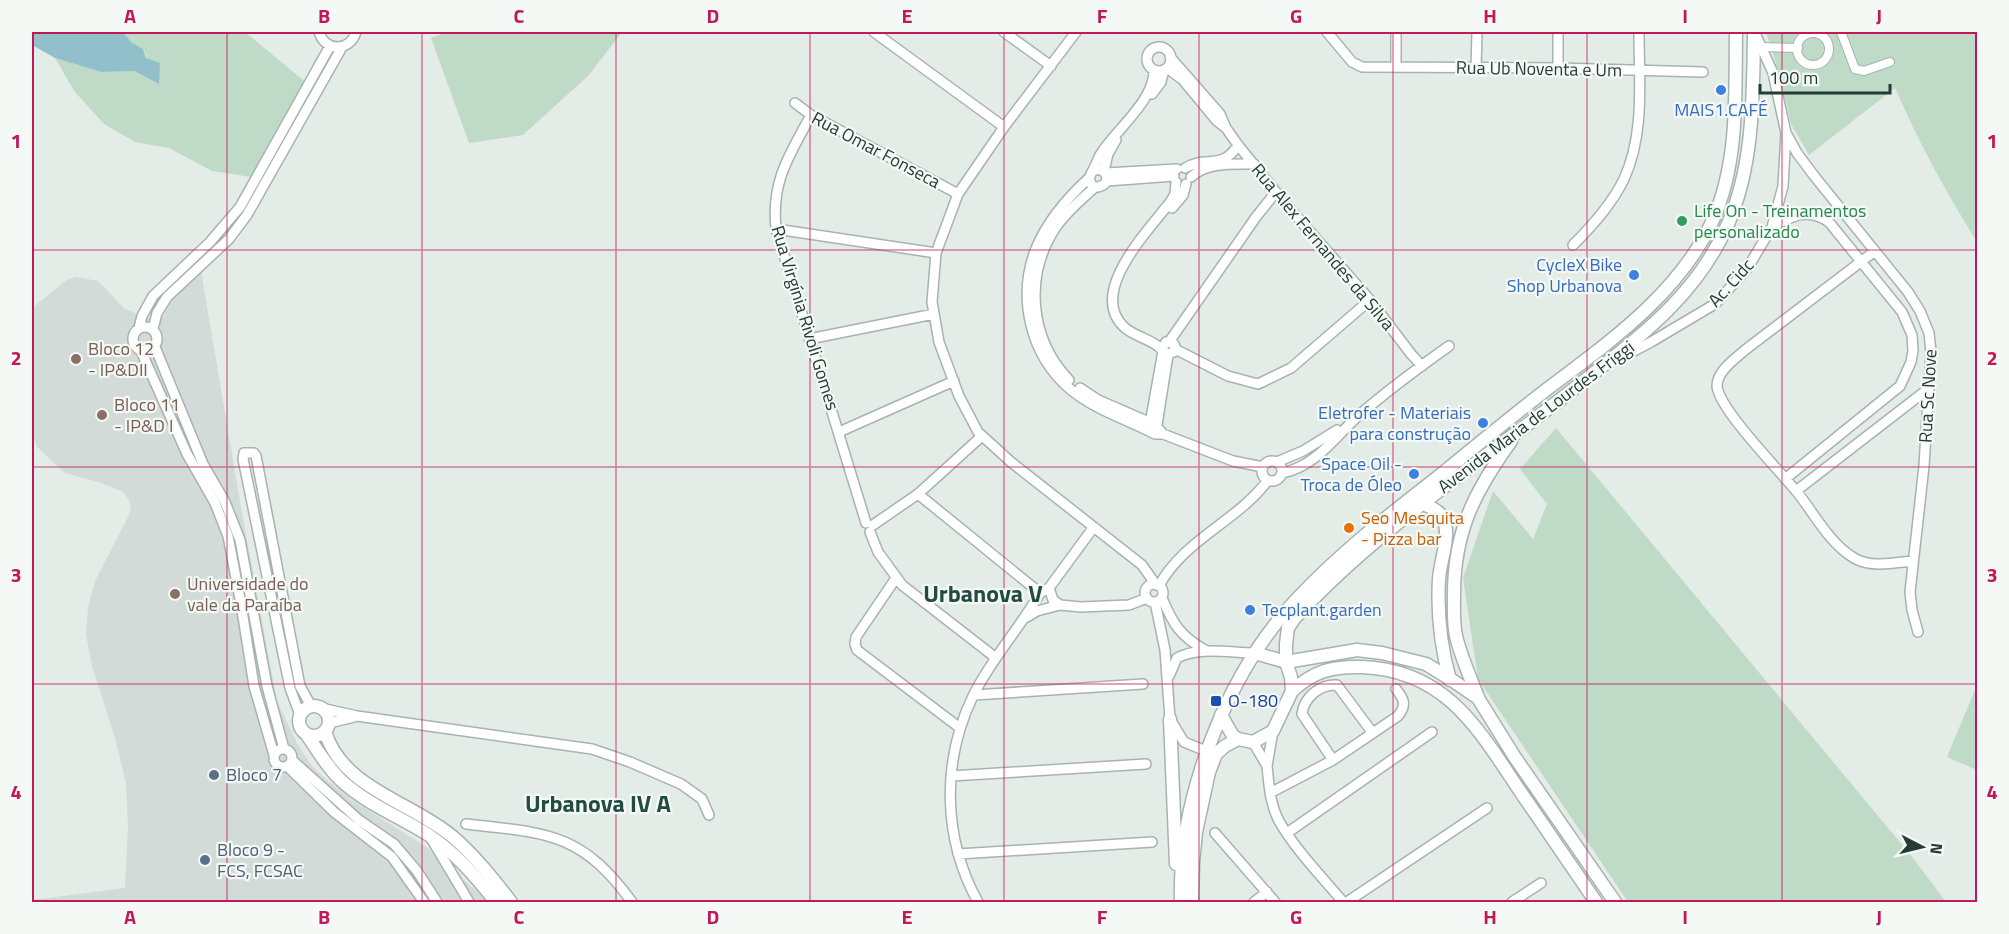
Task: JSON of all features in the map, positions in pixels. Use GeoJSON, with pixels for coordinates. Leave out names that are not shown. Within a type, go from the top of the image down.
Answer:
{"type":"FeatureCollection","features":[{"type":"Feature","properties":{"kind":"street"},"geometry":{"type":"LineString","coordinates":[[319,32],[322,39],[330,46],[342,47]]}},
{"type":"Feature","properties":{"kind":"street"},"geometry":{"type":"LineString","coordinates":[[153,329],[157,313],[167,297],[229,239],[247,215],[342,47],[352,41],[356,32]]}},
{"type":"Feature","properties":{"kind":"street"},"geometry":{"type":"LineString","coordinates":[[874,32],[1004,127]]}},
{"type":"Feature","properties":{"kind":"street"},"geometry":{"type":"LineString","coordinates":[[1004,32],[1051,66]]}},
{"type":"Feature","properties":{"kind":"street"},"geometry":{"type":"LineString","coordinates":[[1024,618],[1037,611],[1060,605],[1081,607],[1129,605],[1154,600],[1163,592],[1154,586],[1142,565],[1011,462],[982,436],[959,396],[939,342],[932,302],[936,253],[958,194],[1004,127],[1076,32]]}},
{"type":"Feature","properties":{"kind":"street","name":"Rua Ub Noventa e Um"},"geometry":{"type":"LineString","coordinates":[[1327,32],[1355,64],[1362,67],[1558,68],[1703,72]]}},
{"type":"Feature","properties":{"kind":"street"},"geometry":{"type":"LineString","coordinates":[[1396,32],[1396,67]]}},
{"type":"Feature","properties":{"kind":"street"},"geometry":{"type":"LineString","coordinates":[[1476,68],[1478,32]]}},
{"type":"Feature","properties":{"kind":"street"},"geometry":{"type":"LineString","coordinates":[[1558,32],[1558,68]]}},
{"type":"Feature","properties":{"kind":"street"},"geometry":{"type":"LineString","coordinates":[[1573,245],[1602,214],[1625,176],[1636,134],[1639,32]]}},
{"type":"Feature","properties":{"kind":"street","name":"Avenida Maria de Lourdes Friggi"},"geometry":{"type":"LineString","coordinates":[[1181,903],[1180,882],[1186,833],[1221,716],[1255,653],[1298,598],[1347,551],[1617,334],[1658,297],[1687,264],[1713,219],[1731,163],[1736,32]]}},
{"type":"Feature","properties":{"kind":"street","name":"Avenida Maria de Lourdes Friggi"},"geometry":{"type":"LineString","coordinates":[[1292,691],[1291,677],[1286,662],[1288,628],[1309,602],[1350,564],[1422,504],[1517,433],[1651,327],[1677,302],[1703,270],[1722,237],[1737,199],[1747,158],[1755,32]]}},
{"type":"Feature","properties":{"kind":"street","name":"Ac. Cidc"},"geometry":{"type":"LineString","coordinates":[[1597,370],[1651,342],[1715,304],[1747,269],[1772,227],[1783,186],[1785,133],[1773,73],[1755,32]]}},
{"type":"Feature","properties":{"kind":"street"},"geometry":{"type":"LineString","coordinates":[[1841,32],[1852,65],[1859,71],[1890,62]]}},
{"type":"Feature","properties":{"kind":"street"},"geometry":{"type":"LineString","coordinates":[[1824,36],[1829,51],[1826,59],[1814,65],[1802,60],[1798,48],[1801,40],[1808,34],[1824,36],[1846,47]]}},
{"type":"Feature","properties":{"kind":"street"},"geometry":{"type":"LineString","coordinates":[[290,763],[281,767],[276,764],[254,686],[242,604],[228,536],[215,503],[187,454],[141,351],[133,342],[134,334],[153,296],[210,242],[240,207],[330,46]]}},
{"type":"Feature","properties":{"kind":"street"},"geometry":{"type":"LineString","coordinates":[[1761,46],[1798,48]]}},
{"type":"Feature","properties":{"kind":"street"},"geometry":{"type":"LineString","coordinates":[[1155,430],[1098,400],[1070,381],[1055,363],[1040,334],[1036,316],[1036,280],[1041,256],[1049,238],[1061,220],[1095,187],[1101,187],[1106,175],[1111,148],[1161,82],[1170,57],[1163,48],[1151,50],[1147,62],[1154,70],[1154,80],[1148,93],[1102,150],[1091,174],[1056,214],[1036,251],[1027,293],[1032,332],[1043,357],[1057,376],[1070,389],[1102,410],[1233,461],[1263,467]]}},
{"type":"Feature","properties":{"kind":"street","name":"Rua Alex Fernandes da Silva"},"geometry":{"type":"LineString","coordinates":[[1170,57],[1220,114],[1226,128],[1238,145],[1276,192],[1370,300],[1410,354],[1422,366]]}},
{"type":"Feature","properties":{"kind":"street"},"geometry":{"type":"LineString","coordinates":[[1154,70],[1166,69]]}},
{"type":"Feature","properties":{"kind":"street","name":"Rua Alex Fernandes da Silva"},"geometry":{"type":"LineString","coordinates":[[1166,69],[1182,79],[1216,120],[1226,128]]}},
{"type":"Feature","properties":{"kind":"street","name":"Rua Omar Fonseca"},"geometry":{"type":"LineString","coordinates":[[795,103],[811,116],[958,194]]}},
{"type":"Feature","properties":{"kind":"street","name":"Rua Virgínia Rivoli Gomes"},"geometry":{"type":"LineString","coordinates":[[811,116],[789,155],[777,186],[774,206],[776,229],[878,552],[896,578],[996,658]]}},
{"type":"Feature","properties":{"kind":"street","name":"Rua Sc Nove"},"geometry":{"type":"LineString","coordinates":[[1785,133],[1809,169],[1915,302],[1929,333],[1931,343],[1924,466],[1910,592],[1918,632]]}},
{"type":"Feature","properties":{"kind":"street"},"geometry":{"type":"LineString","coordinates":[[1238,145],[1224,160],[1193,164],[1178,174],[1175,194],[1171,201],[1116,277],[1111,297],[1122,326],[1131,333],[1228,376],[1258,384],[1291,368],[1370,300]]}},
{"type":"Feature","properties":{"kind":"street"},"geometry":{"type":"LineString","coordinates":[[1178,174],[1181,185],[1202,169],[1254,164]]}},
{"type":"Feature","properties":{"kind":"street"},"geometry":{"type":"LineString","coordinates":[[1091,174],[1099,169],[1106,175],[1178,174],[1190,171],[1183,195],[1124,275],[1117,295],[1118,304],[1129,325],[1167,348]]}},
{"type":"Feature","properties":{"kind":"street"},"geometry":{"type":"LineString","coordinates":[[1091,174],[1091,183],[1095,187]]}},
{"type":"Feature","properties":{"kind":"street"},"geometry":{"type":"LineString","coordinates":[[1155,430],[1167,348],[1256,217],[1276,192]]}},
{"type":"Feature","properties":{"kind":"street"},"geometry":{"type":"LineString","coordinates":[[1772,227],[1804,213],[1817,215],[1833,225],[1902,312],[1913,342],[1911,362],[1900,386],[1785,479]]}},
{"type":"Feature","properties":{"kind":"street"},"geometry":{"type":"LineString","coordinates":[[776,229],[936,253]]}},
{"type":"Feature","properties":{"kind":"street"},"geometry":{"type":"LineString","coordinates":[[1875,251],[1745,350],[1727,367],[1717,383],[1718,392],[1732,417],[1796,491],[1839,546],[1854,558],[1870,564],[1912,561]]}},
{"type":"Feature","properties":{"kind":"street"},"geometry":{"type":"LineString","coordinates":[[809,339],[934,314]]}},
{"type":"Feature","properties":{"kind":"street"},"geometry":{"type":"LineString","coordinates":[[139,328],[146,326],[153,329],[158,338],[155,347],[203,464],[225,502],[240,540],[267,686],[284,749],[291,754],[290,763],[334,812],[392,857],[424,903]]}},
{"type":"Feature","properties":{"kind":"street"},"geometry":{"type":"LineString","coordinates":[[1913,342],[1931,343]]}},
{"type":"Feature","properties":{"kind":"street"},"geometry":{"type":"LineString","coordinates":[[1282,473],[1295,471],[1306,465],[1357,417],[1449,346]]}},
{"type":"Feature","properties":{"kind":"street"},"geometry":{"type":"LineString","coordinates":[[141,351],[148,351],[155,347]]}},
{"type":"Feature","properties":{"kind":"street"},"geometry":{"type":"LineString","coordinates":[[839,432],[954,381]]}},
{"type":"Feature","properties":{"kind":"street"},"geometry":{"type":"LineString","coordinates":[[1796,491],[1928,389]]}},
{"type":"Feature","properties":{"kind":"street"},"geometry":{"type":"LineString","coordinates":[[1277,462],[1315,444],[1357,417]]}},
{"type":"Feature","properties":{"kind":"street"},"geometry":{"type":"LineString","coordinates":[[1517,433],[1482,483],[1463,527],[1457,549],[1454,623],[1460,649],[1478,698],[1514,756],[1615,903]]}},
{"type":"Feature","properties":{"kind":"street"},"geometry":{"type":"LineString","coordinates":[[870,527],[918,494],[982,436]]}},
{"type":"Feature","properties":{"kind":"street"},"geometry":{"type":"LineString","coordinates":[[496,903],[480,872],[429,835],[368,800],[342,781],[299,724],[300,715],[290,688],[243,459],[244,453],[254,453],[255,456],[300,686],[316,707],[327,714],[327,727],[336,754],[345,766],[362,781],[426,818],[453,837],[480,872],[511,903]]}},
{"type":"Feature","properties":{"kind":"street"},"geometry":{"type":"LineString","coordinates":[[1270,461],[1277,462],[1282,466],[1282,473],[1276,481],[1268,480],[1263,475],[1263,467],[1270,461]]}},
{"type":"Feature","properties":{"kind":"street"},"geometry":{"type":"LineString","coordinates":[[1205,650],[1186,639],[1154,600],[1145,593],[1199,541],[1256,496],[1268,480]]}},
{"type":"Feature","properties":{"kind":"street"},"geometry":{"type":"LineString","coordinates":[[918,494],[1046,591],[1060,605]]}},
{"type":"Feature","properties":{"kind":"street"},"geometry":{"type":"LineString","coordinates":[[1422,504],[1440,513],[1445,523],[1439,578],[1439,610],[1449,678],[1460,708]]}},
{"type":"Feature","properties":{"kind":"street"},"geometry":{"type":"LineString","coordinates":[[978,903],[958,854],[951,816],[951,776],[960,728],[974,695],[996,658],[1093,528]]}},
{"type":"Feature","properties":{"kind":"street"},"geometry":{"type":"LineString","coordinates":[[896,578],[856,636],[857,650],[960,728]]}},
{"type":"Feature","properties":{"kind":"street"},"geometry":{"type":"LineString","coordinates":[[1154,600],[1163,636],[1168,680],[1176,862],[1180,882]]}},
{"type":"Feature","properties":{"kind":"street"},"geometry":{"type":"LineString","coordinates":[[1286,644],[1302,655],[1358,650],[1404,657],[1426,664],[1478,698]]}},
{"type":"Feature","properties":{"kind":"street"},"geometry":{"type":"LineString","coordinates":[[1426,664],[1443,649]]}},
{"type":"Feature","properties":{"kind":"street"},"geometry":{"type":"LineString","coordinates":[[1168,680],[1177,658],[1205,650],[1255,653],[1286,662],[1328,654]]}},
{"type":"Feature","properties":{"kind":"street"},"geometry":{"type":"LineString","coordinates":[[1487,808],[1345,903],[1287,833],[1279,820],[1270,793],[1267,766],[1273,731],[1292,691],[1309,677],[1326,669],[1374,668],[1404,674],[1437,690],[1460,708],[1475,725],[1596,903]]}},
{"type":"Feature","properties":{"kind":"street"},"geometry":{"type":"LineString","coordinates":[[974,695],[1143,684]]}},
{"type":"Feature","properties":{"kind":"street"},"geometry":{"type":"LineString","coordinates":[[1333,760],[1302,714],[1309,697],[1325,686],[1337,685],[1372,732]]}},
{"type":"Feature","properties":{"kind":"street"},"geometry":{"type":"LineString","coordinates":[[1270,793],[1333,760],[1398,716],[1403,709],[1403,698],[1396,689]]}},
{"type":"Feature","properties":{"kind":"street"},"geometry":{"type":"LineString","coordinates":[[300,715],[306,708],[316,707],[357,716],[592,749],[630,762],[681,784],[702,800],[710,815]]}},
{"type":"Feature","properties":{"kind":"street"},"geometry":{"type":"LineString","coordinates":[[307,735],[317,736],[327,727],[357,716]]}},
{"type":"Feature","properties":{"kind":"street"},"geometry":{"type":"LineString","coordinates":[[1221,716],[1233,736],[1238,739],[1253,742],[1273,731]]}},
{"type":"Feature","properties":{"kind":"street"},"geometry":{"type":"LineString","coordinates":[[1170,719],[1184,742],[1211,753],[1238,739]]}},
{"type":"Feature","properties":{"kind":"street"},"geometry":{"type":"LineString","coordinates":[[1287,833],[1432,732]]}},
{"type":"Feature","properties":{"kind":"street"},"geometry":{"type":"LineString","coordinates":[[1253,742],[1267,766]]}},
{"type":"Feature","properties":{"kind":"street"},"geometry":{"type":"LineString","coordinates":[[274,755],[278,750],[284,749]]}},
{"type":"Feature","properties":{"kind":"street","name":"Avenida Maria de Lourdes Friggi"},"geometry":{"type":"LineString","coordinates":[[1192,903],[1196,832],[1211,753]]}},
{"type":"Feature","properties":{"kind":"street"},"geometry":{"type":"LineString","coordinates":[[290,763],[351,813],[394,844],[417,871],[437,903]]}},
{"type":"Feature","properties":{"kind":"street"},"geometry":{"type":"LineString","coordinates":[[951,776],[1146,764]]}},
{"type":"Feature","properties":{"kind":"street"},"geometry":{"type":"LineString","coordinates":[[466,824],[532,832],[564,841],[599,863],[632,903]]}},
{"type":"Feature","properties":{"kind":"street"},"geometry":{"type":"LineString","coordinates":[[1215,832],[1275,903]]}},
{"type":"Feature","properties":{"kind":"street"},"geometry":{"type":"LineString","coordinates":[[429,835],[469,903]]}},
{"type":"Feature","properties":{"kind":"street"},"geometry":{"type":"LineString","coordinates":[[958,854],[1152,842]]}},
{"type":"Feature","properties":{"kind":"street"},"geometry":{"type":"LineString","coordinates":[[1512,903],[1541,883]]}},
{"type":"Feature","properties":{"kind":"street"},"geometry":{"type":"LineString","coordinates":[[1254,903],[1267,892]]}},
{"type":"Feature","properties":{"kind":"shaded area","name":"Universidade do vale da Paraíba"},"geometry":{"type":"Polygon","coordinates":[[[201,271],[277,701],[297,743],[321,775],[349,798],[425,846],[489,902],[32,902],[32,900],[125,888],[128,825],[126,783],[115,738],[92,666],[86,634],[88,608],[95,581],[129,515],[131,506],[123,492],[65,473],[37,447],[32,435],[32,308],[65,281],[75,277],[98,281],[125,309],[159,323],[174,297],[201,271]]]}},
{"type":"Feature","properties":{"kind":"green space"},"geometry":{"type":"Polygon","coordinates":[[[123,32],[245,32],[309,85],[257,178],[212,171],[169,148],[135,142],[104,124],[75,92],[55,58],[101,72],[134,71],[159,84],[143,49],[131,42],[123,32]]]}},
{"type":"Feature","properties":{"kind":"green space"},"geometry":{"type":"Polygon","coordinates":[[[447,32],[622,32],[588,76],[523,135],[469,143],[431,38],[447,32]]]}},
{"type":"Feature","properties":{"kind":"green space"},"geometry":{"type":"Polygon","coordinates":[[[1766,32],[1977,32],[1977,242],[1933,167],[1895,88],[1809,155],[1791,124],[1766,32]]]}},
{"type":"Feature","properties":{"kind":"green space"},"geometry":{"type":"Polygon","coordinates":[[[1556,428],[1913,858],[1946,902],[1628,902],[1478,679],[1463,578],[1493,491],[1533,539],[1547,504],[1520,469],[1556,428]]]}},
{"type":"Feature","properties":{"kind":"green space"},"geometry":{"type":"Polygon","coordinates":[[[1977,685],[1977,770],[1947,757],[1977,685]]]}},
{"type":"Feature","properties":{"kind":"water"},"geometry":{"type":"Polygon","coordinates":[[[32,32],[123,32],[131,42],[143,49],[146,58],[160,63],[159,84],[134,71],[101,72],[55,58],[32,45],[32,32]]]}},
{"type":"Feature","properties":{"kind":"place","name":"MAIS1.CAFÉ"},"geometry":{"type":"Point","coordinates":[1721,90]}},
{"type":"Feature","properties":{"kind":"place","name":"Life On - Treinamentos personalizado"},"geometry":{"type":"Point","coordinates":[1682,221]}},
{"type":"Feature","properties":{"kind":"place","name":"CycleX Bike Shop Urbanova"},"geometry":{"type":"Point","coordinates":[1634,275]}},
{"type":"Feature","properties":{"kind":"place","name":"Bloco 12 - IP&DII"},"geometry":{"type":"Point","coordinates":[76,359]}},
{"type":"Feature","properties":{"kind":"place","name":"Bloco 11 - IP&D I"},"geometry":{"type":"Point","coordinates":[102,415]}},
{"type":"Feature","properties":{"kind":"place","name":"Eletrofer - Materiais para construção"},"geometry":{"type":"Point","coordinates":[1483,423]}},
{"type":"Feature","properties":{"kind":"place","name":"Space Oil - Troca de Óleo"},"geometry":{"type":"Point","coordinates":[1414,474]}},
{"type":"Feature","properties":{"kind":"place","name":"Seo Mesquita - Pizza bar"},"geometry":{"type":"Point","coordinates":[1349,528]}},
{"type":"Feature","properties":{"kind":"place","name":"Universidade do vale da Paraíba"},"geometry":{"type":"Point","coordinates":[175,594]}},
{"type":"Feature","properties":{"kind":"place","name":"Tecplant.garden"},"geometry":{"type":"Point","coordinates":[1250,610]}},
{"type":"Feature","properties":{"kind":"place","name":"O-180"},"geometry":{"type":"Point","coordinates":[1216,701]}},
{"type":"Feature","properties":{"kind":"place","name":"Bloco 7"},"geometry":{"type":"Point","coordinates":[214,775]}},
{"type":"Feature","properties":{"kind":"place","name":"Bloco 9 - FCS, FCSAC"},"geometry":{"type":"Point","coordinates":[205,860]}},
{"type":"Feature","properties":{"kind":"district","name":"Urbanova V"},"geometry":{"type":"Point","coordinates":[983,594]}},
{"type":"Feature","properties":{"kind":"district","name":"Urbanova IV A"},"geometry":{"type":"Point","coordinates":[598,804]}}]}
